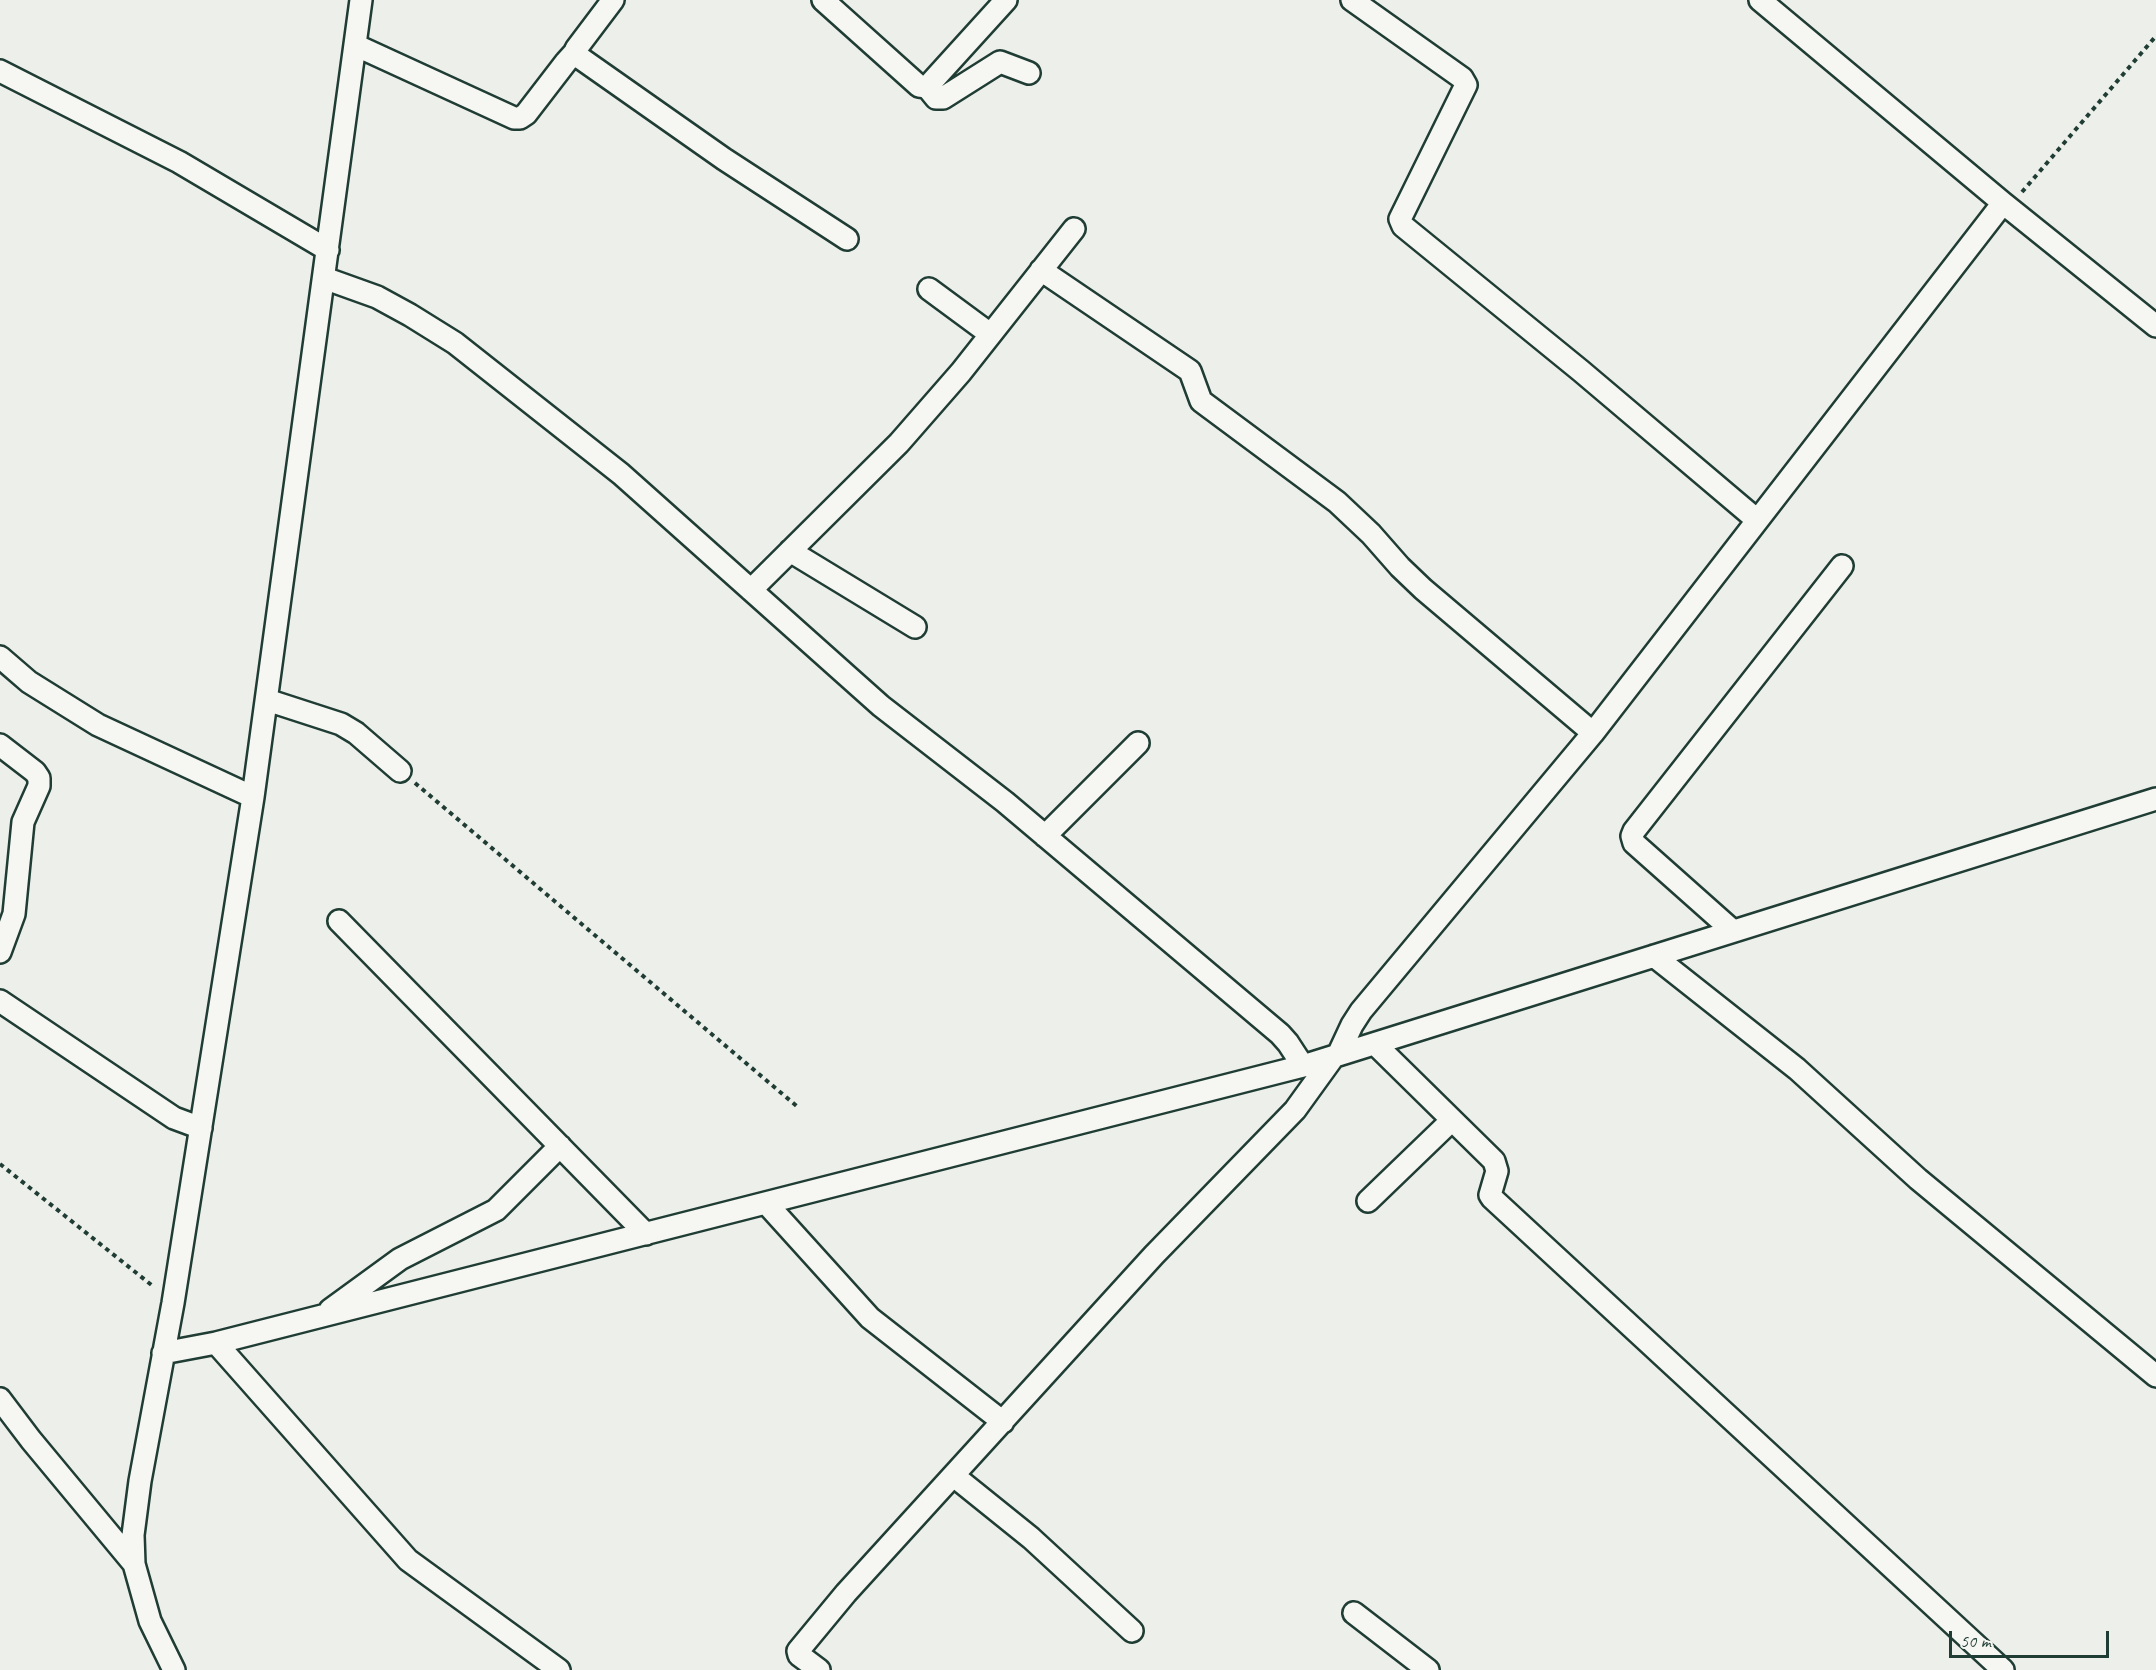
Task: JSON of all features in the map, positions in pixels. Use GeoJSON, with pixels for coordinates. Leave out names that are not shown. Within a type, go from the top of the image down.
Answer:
{"type":"FeatureCollection","features":[{"type":"Feature","properties":{"kind":"street"},"geometry":{"type":"LineString","coordinates":[[174,1670],[150,1621],[134,1564],[133,1534],[173,1303],[253,797],[361,0]]}},
{"type":"Feature","properties":{"kind":"street"},"geometry":{"type":"LineString","coordinates":[[355,45],[514,118],[520,118],[526,114],[575,52],[613,0]]}},
{"type":"Feature","properties":{"kind":"street"},"geometry":{"type":"LineString","coordinates":[[823,0],[920,86],[927,87],[936,98],[943,98],[1000,62],[1029,73]]}},
{"type":"Feature","properties":{"kind":"street"},"geometry":{"type":"LineString","coordinates":[[927,87],[1006,0]]}},
{"type":"Feature","properties":{"kind":"street"},"geometry":{"type":"LineString","coordinates":[[1352,0],[1461,78],[1466,85],[1400,219],[1403,226],[1581,371],[1757,520]]}},
{"type":"Feature","properties":{"kind":"street"},"geometry":{"type":"LineString","coordinates":[[1760,0],[2006,206],[2156,326]]}},
{"type":"Feature","properties":{"kind":"street"},"geometry":{"type":"LineString","coordinates":[[575,52],[724,159],[847,239]]}},
{"type":"Feature","properties":{"kind":"street"},"geometry":{"type":"LineString","coordinates":[[0,71],[179,162],[328,250]]}},
{"type":"Feature","properties":{"kind":"street"},"geometry":{"type":"LineString","coordinates":[[819,1670],[799,1655],[798,1651],[846,1593],[1154,1255],[1294,1110],[1336,1056],[1361,1011],[1593,733],[1757,520],[2006,206]]}},
{"type":"Feature","properties":{"kind":"street"},"geometry":{"type":"LineString","coordinates":[[751,590],[899,443],[1074,229]]}},
{"type":"Feature","properties":{"kind":"street"},"geometry":{"type":"LineString","coordinates":[[1041,270],[1190,371],[1201,401],[1337,502],[1423,589],[1593,733]]}},
{"type":"Feature","properties":{"kind":"street"},"geometry":{"type":"LineString","coordinates":[[324,278],[377,297],[455,343],[621,474],[881,706],[1005,802],[1280,1034],[1304,1066]]}},
{"type":"Feature","properties":{"kind":"street"},"geometry":{"type":"LineString","coordinates":[[929,289],[990,334]]}},
{"type":"Feature","properties":{"kind":"street"},"geometry":{"type":"LineString","coordinates":[[790,551],[915,627]]}},
{"type":"Feature","properties":{"kind":"street"},"geometry":{"type":"LineString","coordinates":[[1732,931],[1634,843],[1632,836],[1842,566]]}},
{"type":"Feature","properties":{"kind":"street"},"geometry":{"type":"LineString","coordinates":[[0,657],[29,682],[98,725],[253,797]]}},
{"type":"Feature","properties":{"kind":"street"},"geometry":{"type":"LineString","coordinates":[[267,699],[341,724],[356,733],[400,771]]}},
{"type":"Feature","properties":{"kind":"street"},"geometry":{"type":"LineString","coordinates":[[1045,836],[1138,743]]}},
{"type":"Feature","properties":{"kind":"street"},"geometry":{"type":"LineString","coordinates":[[0,745],[39,778],[39,786],[23,822],[14,914],[0,952]]}},
{"type":"Feature","properties":{"kind":"street"},"geometry":{"type":"LineString","coordinates":[[163,1353],[216,1343],[320,1317],[1304,1066],[2156,799]]}},
{"type":"Feature","properties":{"kind":"street"},"geometry":{"type":"LineString","coordinates":[[339,921],[646,1234]]}},
{"type":"Feature","properties":{"kind":"street"},"geometry":{"type":"LineString","coordinates":[[1654,956],[1797,1069],[1918,1179],[2156,1376]]}},
{"type":"Feature","properties":{"kind":"street"},"geometry":{"type":"LineString","coordinates":[[0,1001],[174,1119],[201,1128]]}},
{"type":"Feature","properties":{"kind":"street"},"geometry":{"type":"LineString","coordinates":[[1375,1044],[1494,1161],[1497,1171],[1490,1195],[1492,1198],[2003,1670]]}},
{"type":"Feature","properties":{"kind":"street"},"geometry":{"type":"LineString","coordinates":[[1368,1201],[1452,1120]]}},
{"type":"Feature","properties":{"kind":"street"},"geometry":{"type":"LineString","coordinates":[[320,1317],[400,1259],[496,1210],[560,1146]]}},
{"type":"Feature","properties":{"kind":"street"},"geometry":{"type":"LineString","coordinates":[[766,1203],[870,1318],[1003,1422]]}},
{"type":"Feature","properties":{"kind":"street"},"geometry":{"type":"LineString","coordinates":[[216,1343],[408,1560],[559,1670]]}},
{"type":"Feature","properties":{"kind":"street"},"geometry":{"type":"LineString","coordinates":[[0,1399],[134,1564]]}},
{"type":"Feature","properties":{"kind":"street"},"geometry":{"type":"LineString","coordinates":[[954,1476],[1031,1538],[1132,1631]]}},
{"type":"Feature","properties":{"kind":"street"},"geometry":{"type":"LineString","coordinates":[[1354,1613],[1428,1670]]}},
{"type":"Feature","properties":{"kind":"path"},"geometry":{"type":"LineString","coordinates":[[2006,206],[2156,36]]}},
{"type":"Feature","properties":{"kind":"path"},"geometry":{"type":"LineString","coordinates":[[400,771],[799,1108]]}},
{"type":"Feature","properties":{"kind":"path"},"geometry":{"type":"LineString","coordinates":[[0,1164],[173,1303]]}}]}
